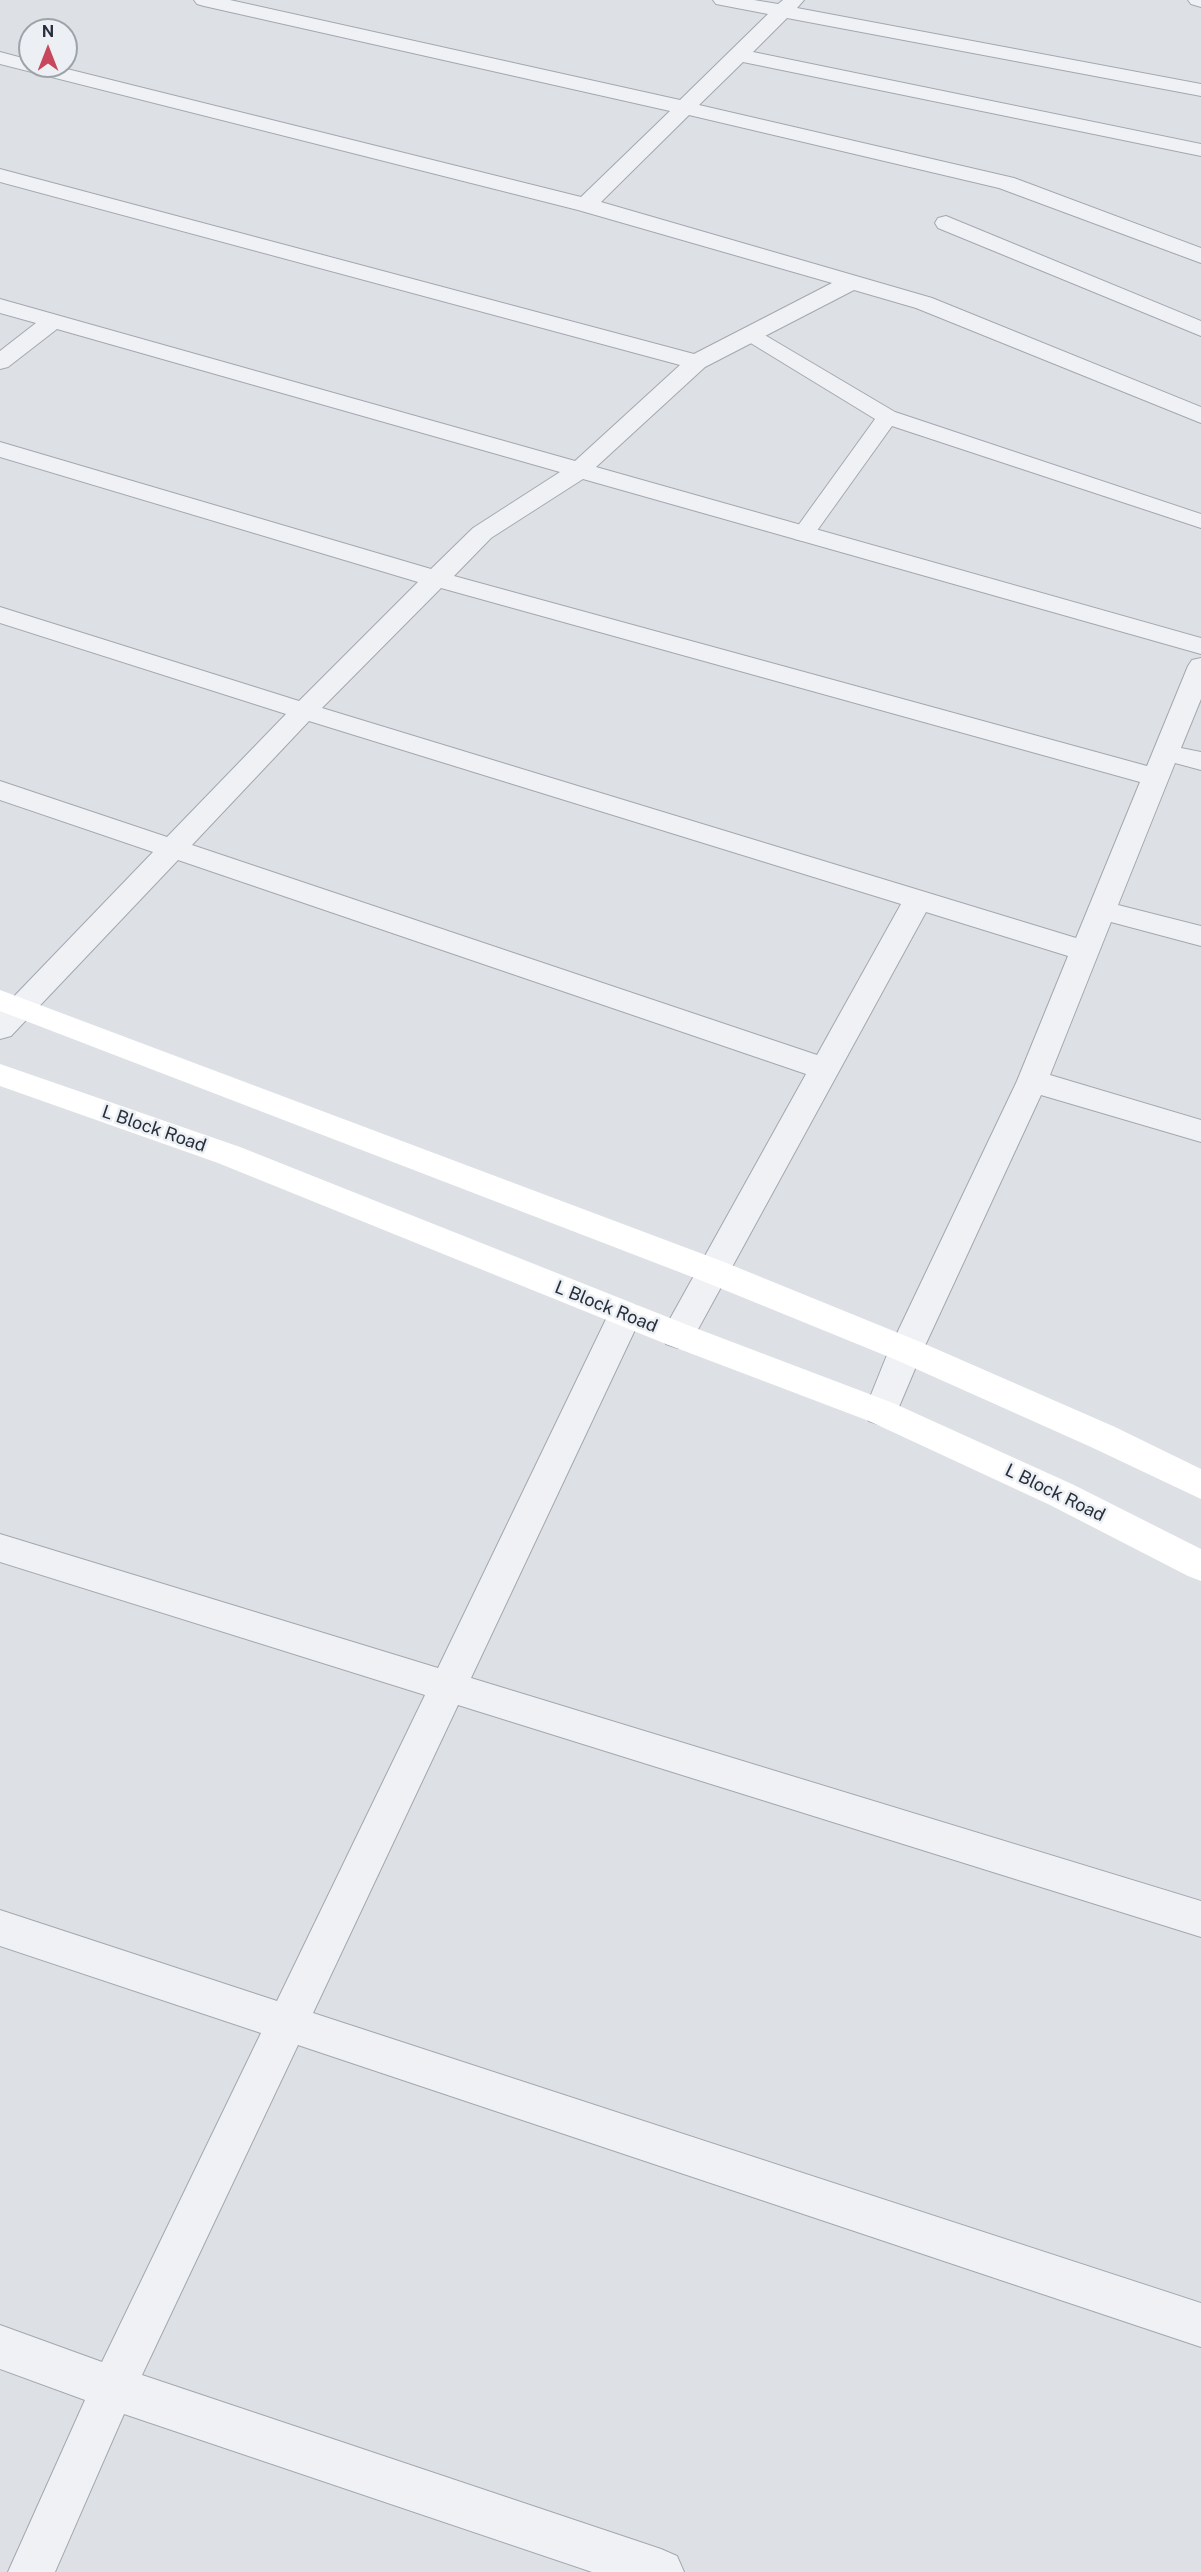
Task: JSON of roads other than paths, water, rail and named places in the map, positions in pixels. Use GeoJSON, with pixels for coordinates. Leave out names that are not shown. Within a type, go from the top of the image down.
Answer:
{"type":"FeatureCollection","features":[{"type":"Feature","properties":{"kind":"main road"},"geometry":{"type":"LineString","coordinates":[[7,1012],[712,1270],[906,1350],[1102,1437],[1201,1485]]}},
{"type":"Feature","properties":{"kind":"main road","name":"L Block Road"},"geometry":{"type":"LineString","coordinates":[[0,1075],[228,1155],[626,1315],[881,1412],[1062,1495],[1201,1566]]}},
{"type":"Feature","properties":{"kind":"street"},"geometry":{"type":"LineString","coordinates":[[723,0],[789,6],[1201,90]]}},
{"type":"Feature","properties":{"kind":"street"},"geometry":{"type":"LineString","coordinates":[[217,1],[1006,183],[1201,256]]}},
{"type":"Feature","properties":{"kind":"street"},"geometry":{"type":"LineString","coordinates":[[586,206],[789,6]]}},
{"type":"Feature","properties":{"kind":"street"},"geometry":{"type":"LineString","coordinates":[[740,55],[1201,150]]}},
{"type":"Feature","properties":{"kind":"street"},"geometry":{"type":"LineString","coordinates":[[0,58],[18,63]]}},
{"type":"Feature","properties":{"kind":"street"},"geometry":{"type":"LineString","coordinates":[[78,78],[586,206],[924,303],[1201,416]]}},
{"type":"Feature","properties":{"kind":"street"},"geometry":{"type":"LineString","coordinates":[[0,175],[697,362]]}},
{"type":"Feature","properties":{"kind":"street"},"geometry":{"type":"LineString","coordinates":[[946,223],[1201,329]]}},
{"type":"Feature","properties":{"kind":"street"},"geometry":{"type":"LineString","coordinates":[[7,1012],[173,849],[304,711],[482,533],[578,471],[697,362],[852,282]]}},
{"type":"Feature","properties":{"kind":"street"},"geometry":{"type":"LineString","coordinates":[[0,306],[1201,646]]}},
{"type":"Feature","properties":{"kind":"street"},"geometry":{"type":"LineString","coordinates":[[0,362],[53,321]]}},
{"type":"Feature","properties":{"kind":"street"},"geometry":{"type":"LineString","coordinates":[[0,449],[436,579],[1160,765],[1201,761]]}},
{"type":"Feature","properties":{"kind":"street"},"geometry":{"type":"LineString","coordinates":[[0,615],[1085,951]]}},
{"type":"Feature","properties":{"kind":"street"},"geometry":{"type":"LineString","coordinates":[[881,1412],[906,1350],[1032,1081],[1201,666]]}},
{"type":"Feature","properties":{"kind":"street"},"geometry":{"type":"LineString","coordinates":[[0,790],[824,1069]]}},
{"type":"Feature","properties":{"kind":"street"},"geometry":{"type":"LineString","coordinates":[[678,1335],[918,900]]}},
{"type":"Feature","properties":{"kind":"street"},"geometry":{"type":"LineString","coordinates":[[1101,910],[1201,936]]}},
{"type":"Feature","properties":{"kind":"street"},"geometry":{"type":"LineString","coordinates":[[1032,1081],[1201,1131]]}},
{"type":"Feature","properties":{"kind":"street"},"geometry":{"type":"LineString","coordinates":[[31,2572],[113,2388],[626,1315]]}},
{"type":"Feature","properties":{"kind":"street"},"geometry":{"type":"LineString","coordinates":[[0,1548],[1201,1920]]}},
{"type":"Feature","properties":{"kind":"street"},"geometry":{"type":"LineString","coordinates":[[0,1928],[1201,2325]]}},
{"type":"Feature","properties":{"kind":"street"},"geometry":{"type":"LineString","coordinates":[[0,2347],[113,2388],[661,2572]]}},
{"type":"Feature","properties":{"kind":"lane"},"geometry":{"type":"LineString","coordinates":[[751,334],[887,417],[1201,521]]}},
{"type":"Feature","properties":{"kind":"lane"},"geometry":{"type":"LineString","coordinates":[[803,534],[887,417]]}}]}
